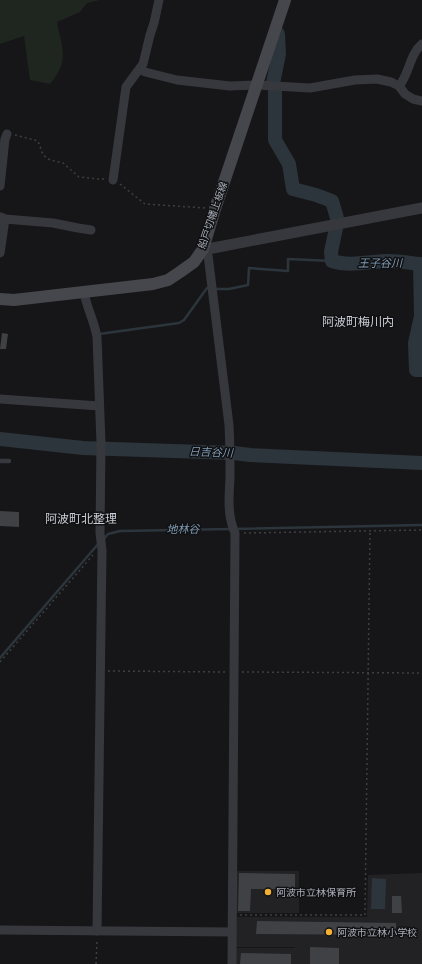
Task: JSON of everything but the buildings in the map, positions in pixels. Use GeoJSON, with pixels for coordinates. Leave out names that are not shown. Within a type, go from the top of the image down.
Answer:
{"type":"FeatureCollection","features":[{"type":"Feature","properties":{"kind":"main road","name":"船戸切幡上板線"},"geometry":{"type":"LineString","coordinates":[[0,300],[14,300],[153,284],[168,280],[194,262],[203,249],[214,209],[285,0]]}},
{"type":"Feature","properties":{"kind":"street"},"geometry":{"type":"LineString","coordinates":[[113,180],[126,87],[143,64],[159,0]]}},
{"type":"Feature","properties":{"kind":"street"},"geometry":{"type":"LineString","coordinates":[[399,86],[405,79],[411,60],[417,48],[422,44]]}},
{"type":"Feature","properties":{"kind":"street"},"geometry":{"type":"LineString","coordinates":[[140,69],[145,72],[177,80],[230,86],[257,85],[310,88],[355,80],[377,79],[391,82],[399,86],[406,94],[414,99],[422,101]]}},
{"type":"Feature","properties":{"kind":"street"},"geometry":{"type":"LineString","coordinates":[[0,186],[5,139],[7,134]]}},
{"type":"Feature","properties":{"kind":"street"},"geometry":{"type":"LineString","coordinates":[[203,249],[422,208]]}},
{"type":"Feature","properties":{"kind":"street"},"geometry":{"type":"LineString","coordinates":[[0,253],[3,218],[53,223],[91,230]]}},
{"type":"Feature","properties":{"kind":"street"},"geometry":{"type":"LineString","coordinates":[[203,249],[208,255],[229,425],[229,511],[234,530],[232,964]]}},
{"type":"Feature","properties":{"kind":"street"},"geometry":{"type":"LineString","coordinates":[[84,292],[87,307],[95,322],[97,337],[101,448],[97,931]]}},
{"type":"Feature","properties":{"kind":"street"},"geometry":{"type":"LineString","coordinates":[[0,399],[99,406]]}},
{"type":"Feature","properties":{"kind":"street"},"geometry":{"type":"LineString","coordinates":[[0,930],[232,932]]}},
{"type":"Feature","properties":{"kind":"lane"},"geometry":{"type":"LineString","coordinates":[[0,461],[10,461]]}},
{"type":"Feature","properties":{"kind":"path"},"geometry":{"type":"LineString","coordinates":[[7,134],[38,141],[43,155],[50,160],[63,163],[79,177],[113,180],[145,204],[214,209]]}},
{"type":"Feature","properties":{"kind":"path"},"geometry":{"type":"LineString","coordinates":[[234,530],[422,530]]}},
{"type":"Feature","properties":{"kind":"path"},"geometry":{"type":"LineString","coordinates":[[232,915],[365,915],[370,531]]}},
{"type":"Feature","properties":{"kind":"path"},"geometry":{"type":"LineString","coordinates":[[0,662],[96,552],[101,544]]}},
{"type":"Feature","properties":{"kind":"path"},"geometry":{"type":"LineString","coordinates":[[100,671],[422,673]]}},
{"type":"Feature","properties":{"kind":"path"},"geometry":{"type":"LineString","coordinates":[[96,964],[97,931]]}},
{"type":"Feature","properties":{"kind":"shaded area"},"geometry":{"type":"Polygon","coordinates":[[[0,0],[100,0],[87,3],[80,12],[57,22],[63,54],[60,68],[50,84],[30,80],[24,36],[0,44],[0,0]]]}},
{"type":"Feature","properties":{"kind":"shaded area","name":"阿波市立林保育所"},"geometry":{"type":"Polygon","coordinates":[[[237,871],[299,871],[299,913],[236,913],[237,871]]]}},
{"type":"Feature","properties":{"kind":"shaded area","name":"阿波市立林小学校"},"geometry":{"type":"Polygon","coordinates":[[[422,873],[422,964],[236,964],[236,948],[295,948],[236,947],[237,917],[367,917],[368,875],[422,873]]]}},
{"type":"Feature","properties":{"kind":"shaded area"},"geometry":{"type":"Polygon","coordinates":[[[372,878],[386,879],[385,909],[371,909],[372,878]]]}},
{"type":"Feature","properties":{"kind":"waterway","name":"王子谷川"},"geometry":{"type":"LineString","coordinates":[[273,83],[279,54],[278,34]]}},
{"type":"Feature","properties":{"kind":"waterway","name":"王子谷川"},"geometry":{"type":"LineString","coordinates":[[275,90],[275,140],[289,164],[293,189],[332,201],[337,218]]}},
{"type":"Feature","properties":{"kind":"waterway","name":"王子谷川"},"geometry":{"type":"LineString","coordinates":[[336,228],[331,252],[332,261],[346,264],[389,261],[420,264],[421,316],[415,343],[416,370],[422,370]]}},
{"type":"Feature","properties":{"kind":"waterway"},"geometry":{"type":"LineString","coordinates":[[215,289],[229,289],[248,285],[249,268],[288,271],[288,259],[332,261]]}},
{"type":"Feature","properties":{"kind":"waterway"},"geometry":{"type":"LineString","coordinates":[[99,334],[179,323],[184,320],[207,288],[209,288]]}},
{"type":"Feature","properties":{"kind":"waterway","name":"日吉谷川"},"geometry":{"type":"LineString","coordinates":[[0,439],[83,448],[234,453],[422,463]]}},
{"type":"Feature","properties":{"kind":"waterway","name":"地林谷"},"geometry":{"type":"LineString","coordinates":[[236,529],[422,525]]}},
{"type":"Feature","properties":{"kind":"waterway","name":"地林谷"},"geometry":{"type":"LineString","coordinates":[[103,540],[108,534],[120,531],[231,529]]}},
{"type":"Feature","properties":{"kind":"waterway","name":"地林谷"},"geometry":{"type":"LineString","coordinates":[[0,658],[99,543]]}},
{"type":"Feature","properties":{"kind":"place","name":"阿波市立林保育所"},"geometry":{"type":"Point","coordinates":[268,892]}},
{"type":"Feature","properties":{"kind":"place","name":"阿波市立林小学校"},"geometry":{"type":"Point","coordinates":[329,932]}},
{"type":"Feature","properties":{"kind":"district","name":"阿波町梅川内"},"geometry":{"type":"Point","coordinates":[358,322]}},
{"type":"Feature","properties":{"kind":"district","name":"阿波町北整理"},"geometry":{"type":"Point","coordinates":[81,519]}}]}
